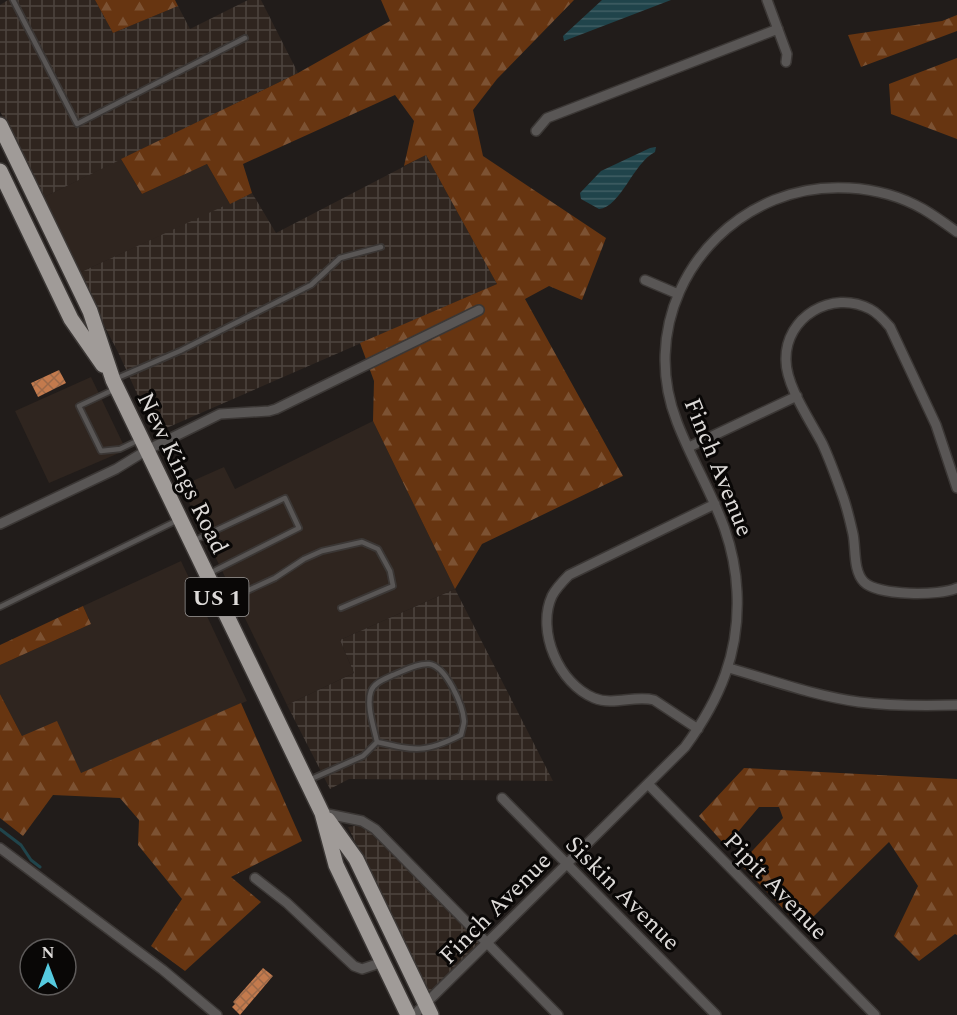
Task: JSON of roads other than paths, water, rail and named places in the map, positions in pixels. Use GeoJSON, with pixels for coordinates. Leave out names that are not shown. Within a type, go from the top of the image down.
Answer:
{"type":"FeatureCollection","features":[{"type":"Feature","properties":{"kind":"highway","name":"New Kings Road"},"geometry":{"type":"LineString","coordinates":[[0,125],[90,310],[115,384],[322,813],[336,865],[408,1015]]}},
{"type":"Feature","properties":{"kind":"highway","name":"New Kings Road"},"geometry":{"type":"LineString","coordinates":[[0,171],[71,319],[115,384]]}},
{"type":"Feature","properties":{"kind":"highway","name":"New Kings Road"},"geometry":{"type":"LineString","coordinates":[[322,813],[356,859],[429,1009]]}},
{"type":"Feature","properties":{"kind":"street"},"geometry":{"type":"LineString","coordinates":[[767,0],[787,54],[786,62]]}},
{"type":"Feature","properties":{"kind":"street"},"geometry":{"type":"LineString","coordinates":[[536,131],[547,118],[778,29]]}},
{"type":"Feature","properties":{"kind":"street","name":"Finch Avenue"},"geometry":{"type":"LineString","coordinates":[[414,1015],[429,1009],[488,943],[685,747],[711,708],[729,668],[737,615],[736,576],[732,548],[715,504],[676,422],[667,378],[667,342],[673,306],[694,264],[717,237],[747,213],[783,196],[818,189],[863,189],[910,202],[957,232]]}},
{"type":"Feature","properties":{"kind":"street"},"geometry":{"type":"LineString","coordinates":[[645,280],[678,294]]}},
{"type":"Feature","properties":{"kind":"street"},"geometry":{"type":"LineString","coordinates":[[957,488],[936,425],[890,327],[869,308],[840,302],[814,309],[796,325],[786,349],[786,362],[797,396],[836,475],[848,513],[858,568],[863,581],[880,591],[892,592],[940,592],[957,588]]}},
{"type":"Feature","properties":{"kind":"street"},"geometry":{"type":"LineString","coordinates":[[0,524],[116,469],[144,445],[220,414],[276,409],[479,310]]}},
{"type":"Feature","properties":{"kind":"street"},"geometry":{"type":"LineString","coordinates":[[688,447],[797,396]]}},
{"type":"Feature","properties":{"kind":"street"},"geometry":{"type":"LineString","coordinates":[[698,729],[654,700],[646,698],[611,701],[596,699],[582,692],[570,681],[562,668],[549,640],[546,625],[552,596],[560,584],[579,569],[715,504]]}},
{"type":"Feature","properties":{"kind":"street"},"geometry":{"type":"LineString","coordinates":[[729,668],[823,695],[859,702],[957,705]]}},
{"type":"Feature","properties":{"kind":"street","name":"Pipit Avenue"},"geometry":{"type":"LineString","coordinates":[[648,784],[875,1015]]}},
{"type":"Feature","properties":{"kind":"street","name":"Siskin Avenue"},"geometry":{"type":"LineString","coordinates":[[502,798],[716,1015]]}},
{"type":"Feature","properties":{"kind":"street"},"geometry":{"type":"LineString","coordinates":[[322,813],[362,821],[375,829],[558,1015]]}},
{"type":"Feature","properties":{"kind":"street"},"geometry":{"type":"LineString","coordinates":[[0,848],[163,969],[217,1015]]}},
{"type":"Feature","properties":{"kind":"street"},"geometry":{"type":"LineString","coordinates":[[255,878],[287,903],[354,966],[362,969],[383,962]]}},
{"type":"Feature","properties":{"kind":"lane"},"geometry":{"type":"LineString","coordinates":[[13,0],[77,123],[244,38]]}},
{"type":"Feature","properties":{"kind":"lane"},"geometry":{"type":"LineString","coordinates":[[144,445],[101,451],[79,405],[115,384],[311,285],[340,258],[381,247]]}},
{"type":"Feature","properties":{"kind":"lane"},"geometry":{"type":"LineString","coordinates":[[191,542],[285,498],[299,528],[207,575]]}},
{"type":"Feature","properties":{"kind":"lane"},"geometry":{"type":"LineString","coordinates":[[0,607],[180,519]]}},
{"type":"Feature","properties":{"kind":"lane"},"geometry":{"type":"LineString","coordinates":[[220,603],[274,578],[304,559],[322,551],[362,542],[378,549],[390,571],[393,586],[341,608]]}},
{"type":"Feature","properties":{"kind":"lane"},"geometry":{"type":"LineString","coordinates":[[429,664],[439,668],[446,675],[461,709],[464,722],[461,735],[437,747],[411,750],[377,742],[370,703],[372,690],[380,681],[413,667],[429,664]]}},
{"type":"Feature","properties":{"kind":"lane"},"geometry":{"type":"LineString","coordinates":[[307,781],[363,756],[377,742]]}},
{"type":"Feature","properties":{"kind":"water"},"geometry":{"type":"Polygon","coordinates":[[[602,0],[671,0],[564,41],[563,36],[602,0]]]}},
{"type":"Feature","properties":{"kind":"water"},"geometry":{"type":"Polygon","coordinates":[[[656,147],[655,152],[640,165],[621,193],[607,206],[599,209],[581,199],[580,193],[601,171],[656,147]]]}},
{"type":"Feature","properties":{"kind":"waterway"},"geometry":{"type":"LineString","coordinates":[[0,829],[21,845],[31,860],[40,867]]}}]}
